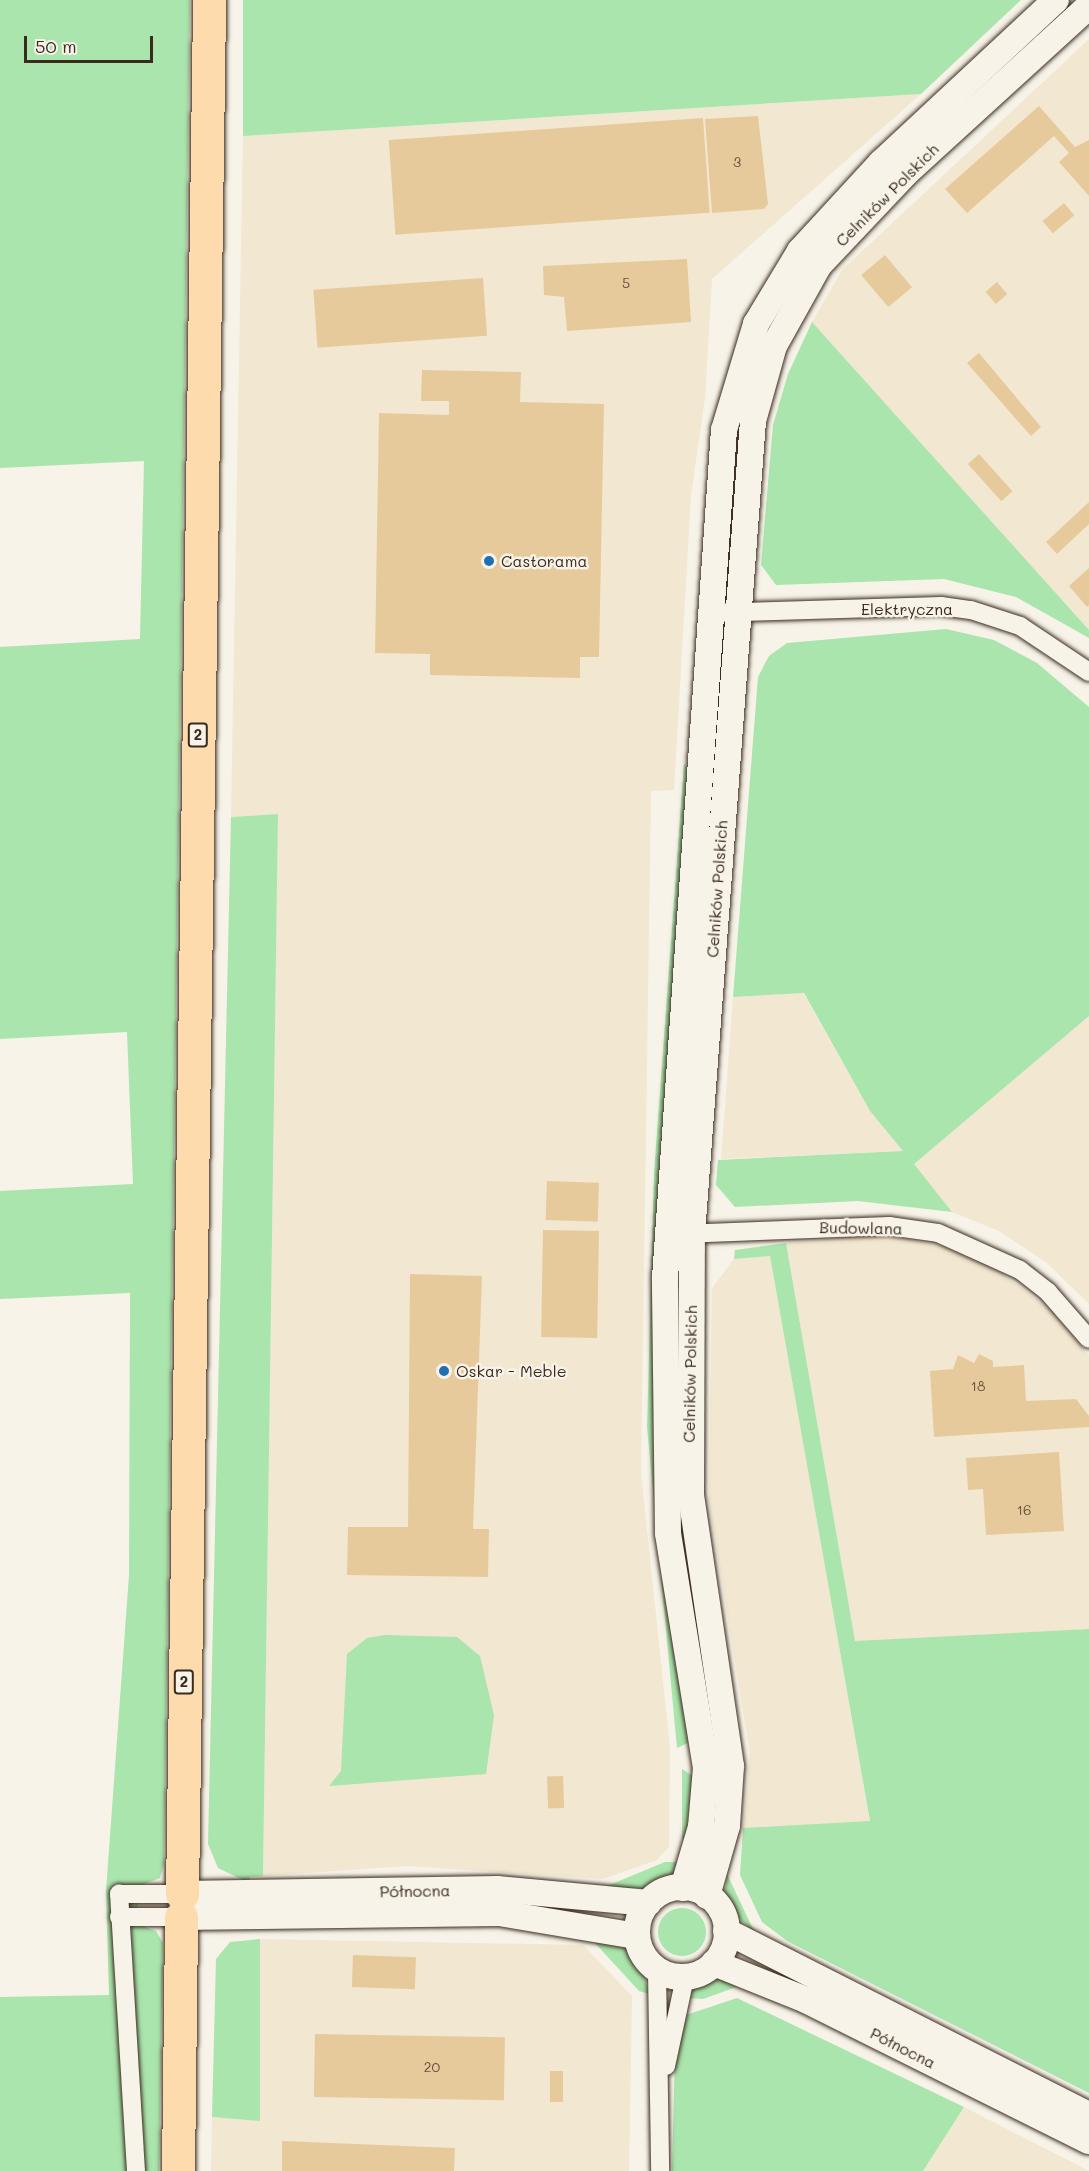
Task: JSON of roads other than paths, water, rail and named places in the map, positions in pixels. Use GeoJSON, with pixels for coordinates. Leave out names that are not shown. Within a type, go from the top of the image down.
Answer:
{"type":"FeatureCollection","features":[{"type":"Feature","properties":{"kind":"highway","name":"2"},"geometry":{"type":"LineString","coordinates":[[177,2171],[209,0]]}},
{"type":"Feature","properties":{"kind":"street","name":"Celników Polskich"},"geometry":{"type":"LineString","coordinates":[[683,1888],[701,1827],[706,1768],[666,1506],[667,1233],[709,613],[724,430],[737,377],[756,324],[881,163],[1056,0]]}},
{"type":"Feature","properties":{"kind":"street","name":"Celników Polskich"},"geometry":{"type":"LineString","coordinates":[[707,1896],[727,1826],[731,1767],[691,1496],[692,1234],[744,501],[761,382],[809,258],[1089,6]]}},
{"type":"Feature","properties":{"kind":"street","name":"Elektryczna"},"geometry":{"type":"LineString","coordinates":[[709,613],[736,615],[941,606],[971,610],[1020,626],[1089,672]]}},
{"type":"Feature","properties":{"kind":"street","name":"Budowlana"},"geometry":{"type":"LineString","coordinates":[[667,1233],[692,1234],[870,1226],[938,1233],[1020,1270],[1048,1292],[1089,1339]]}},
{"type":"Feature","properties":{"kind":"street"},"geometry":{"type":"LineString","coordinates":[[683,1888],[707,1896],[722,1914],[726,1930],[714,1963],[685,1977],[657,1970],[645,1958],[637,1936],[648,1903],[666,1890],[683,1888]]}},
{"type":"Feature","properties":{"kind":"street","name":"Północna"},"geometry":{"type":"LineString","coordinates":[[181,1906],[497,1889],[648,1903]]}},
{"type":"Feature","properties":{"kind":"street"},"geometry":{"type":"LineString","coordinates":[[136,2171],[119,1894],[181,1906]]}},
{"type":"Feature","properties":{"kind":"street"},"geometry":{"type":"LineString","coordinates":[[119,1917],[181,1906]]}},
{"type":"Feature","properties":{"kind":"street","name":"Północna"},"geometry":{"type":"LineString","coordinates":[[181,1906],[499,1913],[637,1936]]}},
{"type":"Feature","properties":{"kind":"street","name":"Północna"},"geometry":{"type":"LineString","coordinates":[[726,1930],[1089,2115]]}},
{"type":"Feature","properties":{"kind":"street","name":"Północna"},"geometry":{"type":"LineString","coordinates":[[714,1963],[806,2000],[1089,2140]]}},
{"type":"Feature","properties":{"kind":"street"},"geometry":{"type":"LineString","coordinates":[[657,1970],[662,2083],[660,2171]]}},
{"type":"Feature","properties":{"kind":"street"},"geometry":{"type":"LineString","coordinates":[[662,2083],[685,1977]]}},
{"type":"Feature","properties":{"kind":"place","name":"Castorama"},"geometry":{"type":"Point","coordinates":[489,561]}},
{"type":"Feature","properties":{"kind":"place","name":"Oskar - Meble"},"geometry":{"type":"Point","coordinates":[444,1371]}}]}
